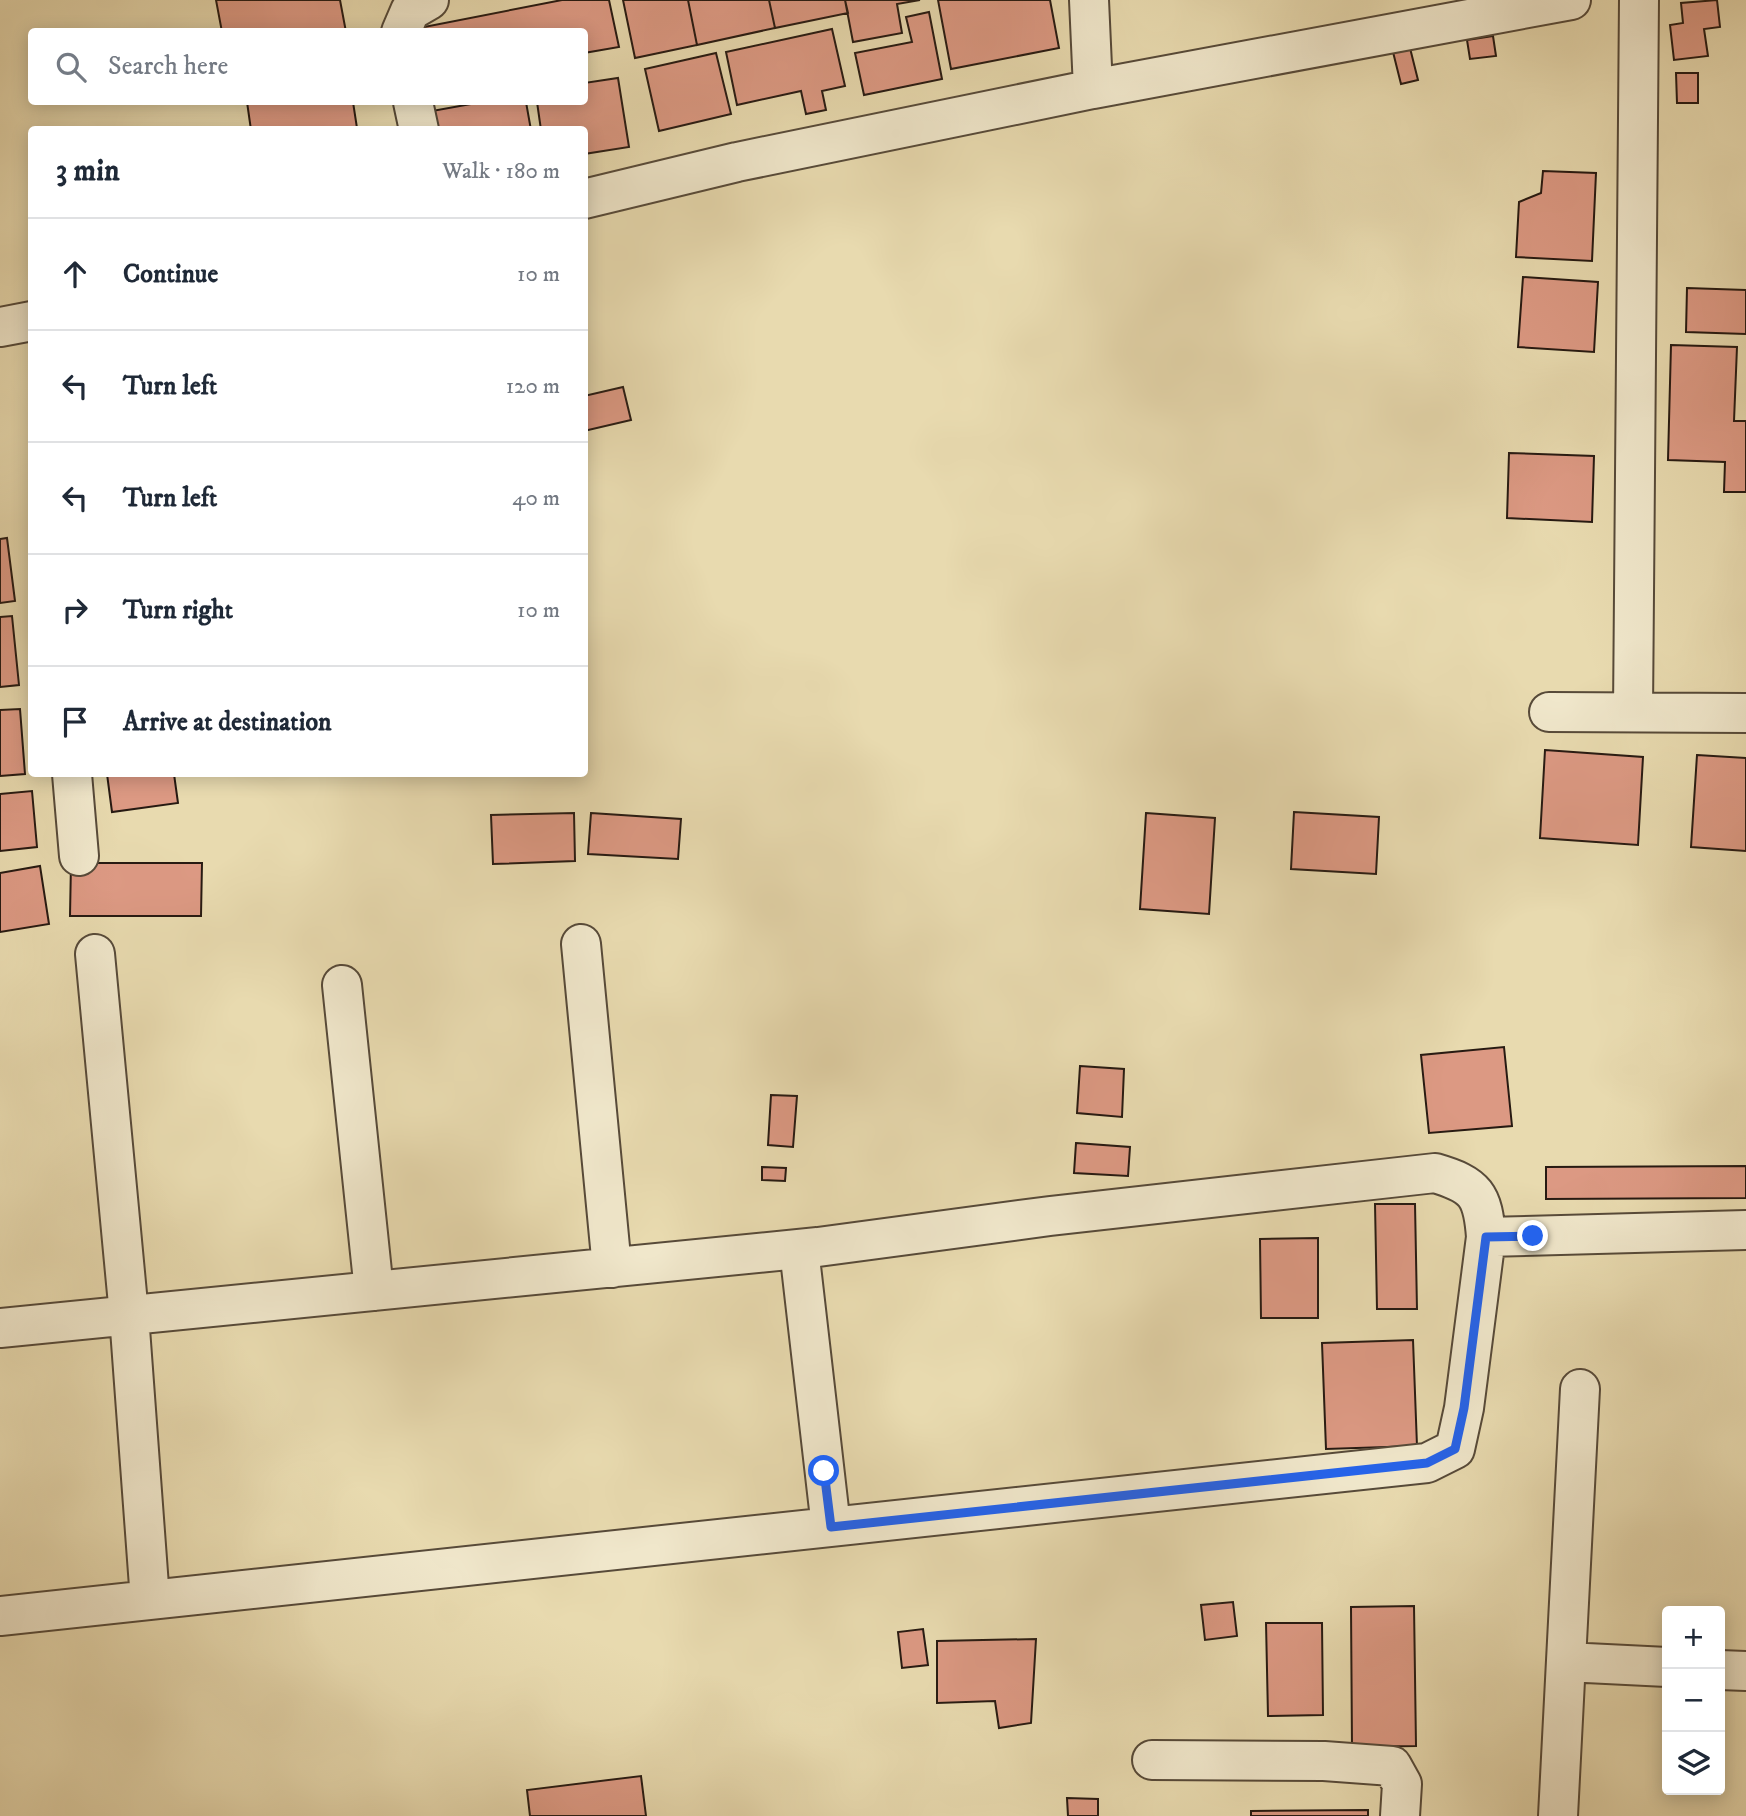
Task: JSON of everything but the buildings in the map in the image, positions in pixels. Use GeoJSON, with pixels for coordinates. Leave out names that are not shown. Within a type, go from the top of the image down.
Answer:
{"type":"FeatureCollection","features":[{"type":"Feature","properties":{"kind":"street"},"geometry":{"type":"LineString","coordinates":[[403,28],[410,11],[429,0]]}},
{"type":"Feature","properties":{"kind":"street"},"geometry":{"type":"LineString","coordinates":[[1089,0],[1093,89]]}},
{"type":"Feature","properties":{"kind":"street"},"geometry":{"type":"LineString","coordinates":[[588,199],[737,162],[1093,89],[1571,0]]}},
{"type":"Feature","properties":{"kind":"street"},"geometry":{"type":"LineString","coordinates":[[1633,712],[1639,0]]}},
{"type":"Feature","properties":{"kind":"street"},"geometry":{"type":"LineString","coordinates":[[414,105],[418,126]]}},
{"type":"Feature","properties":{"kind":"street"},"geometry":{"type":"LineString","coordinates":[[0,327],[28,322]]}},
{"type":"Feature","properties":{"kind":"street"},"geometry":{"type":"LineString","coordinates":[[1549,712],[1746,713]]}},
{"type":"Feature","properties":{"kind":"street"},"geometry":{"type":"LineString","coordinates":[[72,777],[79,856]]}},
{"type":"Feature","properties":{"kind":"street"},"geometry":{"type":"LineString","coordinates":[[580,944],[612,1268]]}},
{"type":"Feature","properties":{"kind":"street"},"geometry":{"type":"LineString","coordinates":[[95,954],[129,1315],[150,1600]]}},
{"type":"Feature","properties":{"kind":"street"},"geometry":{"type":"LineString","coordinates":[[342,985],[374,1290]]}},
{"type":"Feature","properties":{"kind":"street"},"geometry":{"type":"LineString","coordinates":[[0,1328],[799,1249],[1050,1216],[1435,1173],[1456,1179],[1472,1190],[1484,1206],[1486,1237],[1464,1408],[1455,1449],[1427,1463],[0,1616]]}},
{"type":"Feature","properties":{"kind":"street"},"geometry":{"type":"LineString","coordinates":[[1486,1237],[1746,1230]]}},
{"type":"Feature","properties":{"kind":"street"},"geometry":{"type":"LineString","coordinates":[[799,1249],[831,1527]]}},
{"type":"Feature","properties":{"kind":"street"},"geometry":{"type":"LineString","coordinates":[[1559,1816],[1580,1389]]}},
{"type":"Feature","properties":{"kind":"street"},"geometry":{"type":"LineString","coordinates":[[1566,1662],[1662,1667]]}},
{"type":"Feature","properties":{"kind":"street"},"geometry":{"type":"LineString","coordinates":[[1725,1670],[1746,1671]]}},
{"type":"Feature","properties":{"kind":"street"},"geometry":{"type":"LineString","coordinates":[[1152,1760],[1324,1761],[1392,1766],[1402,1784],[1400,1816]]}},
{"type":"Feature","properties":{"kind":"route"},"geometry":{"type":"LineString","coordinates":[[824,1471],[831,1527],[1427,1463],[1455,1449],[1464,1408],[1486,1237],[1533,1236]]}}]}
